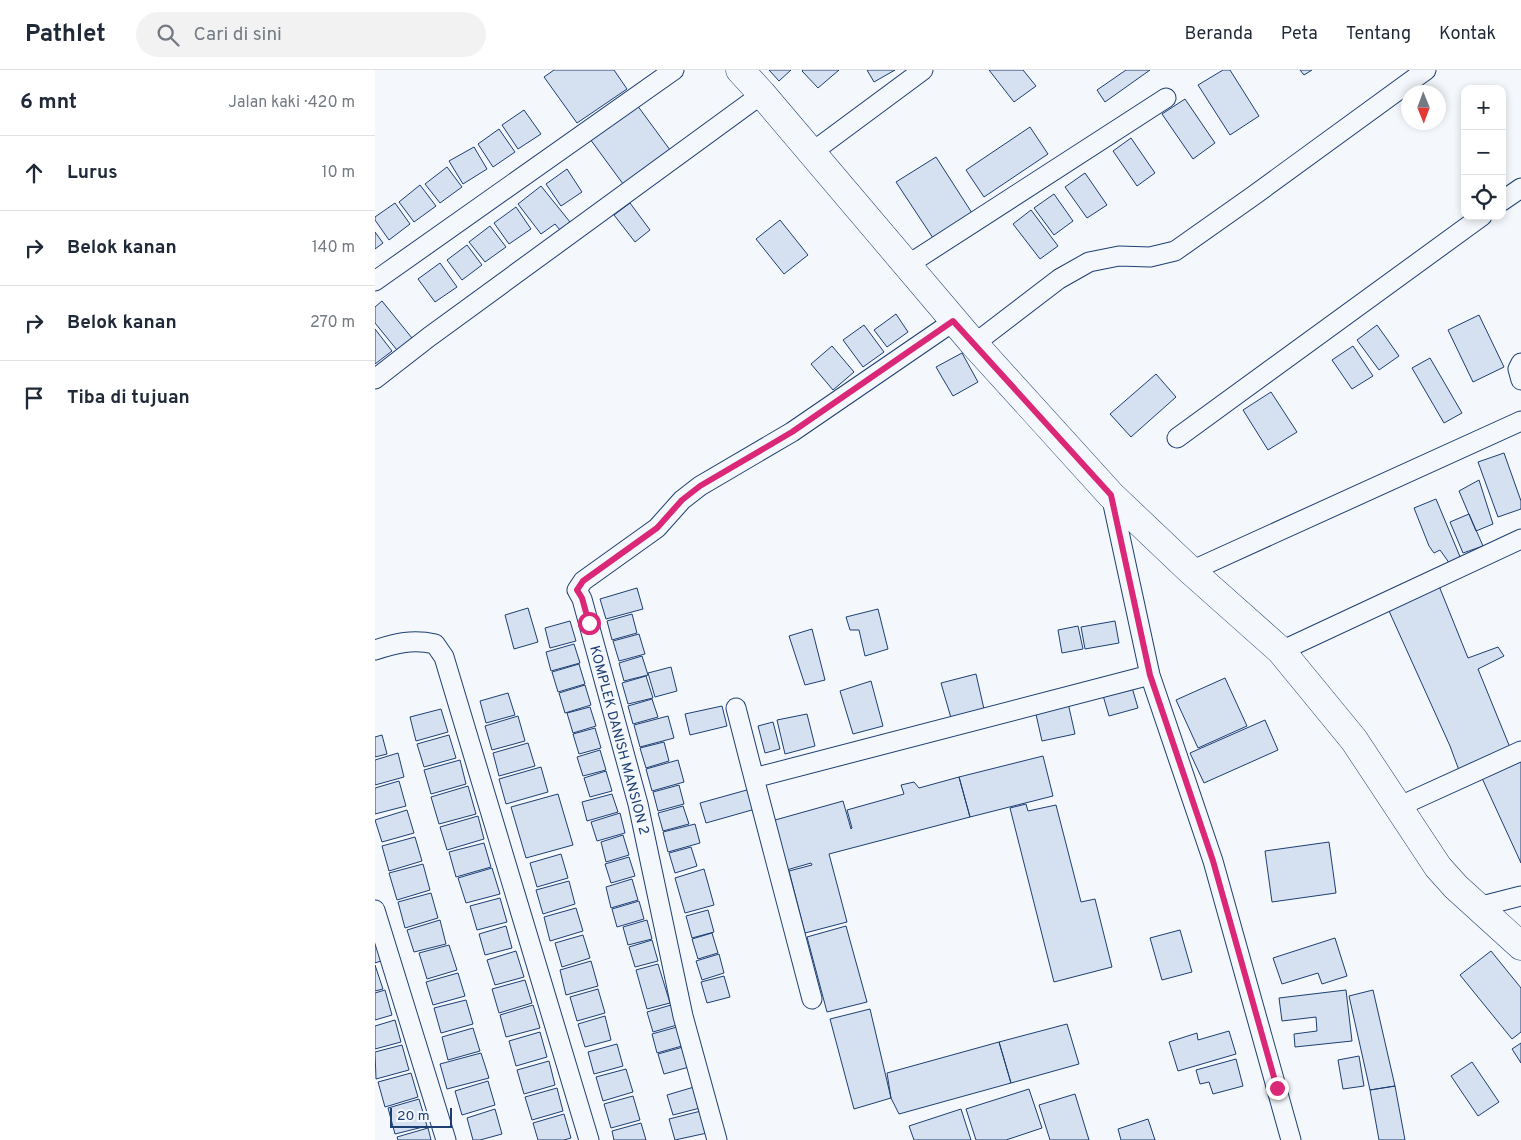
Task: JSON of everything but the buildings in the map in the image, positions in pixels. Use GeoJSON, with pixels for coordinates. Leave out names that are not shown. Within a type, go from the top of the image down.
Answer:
{"type":"FeatureCollection","features":[{"type":"Feature","properties":{"kind":"main road"},"geometry":{"type":"LineString","coordinates":[[740,70],[973,344],[1111,495],[1191,571],[1281,651],[1354,740],[1438,867],[1456,887],[1521,946]]}},
{"type":"Feature","properties":{"kind":"street"},"geometry":{"type":"LineString","coordinates":[[375,281],[674,70]]}},
{"type":"Feature","properties":{"kind":"street"},"geometry":{"type":"LineString","coordinates":[[811,153],[923,70]]}},
{"type":"Feature","properties":{"kind":"street"},"geometry":{"type":"LineString","coordinates":[[973,344],[1059,279],[1089,262],[1119,256],[1150,257],[1175,252],[1426,70]]}},
{"type":"Feature","properties":{"kind":"street"},"geometry":{"type":"LineString","coordinates":[[375,379],[429,336],[762,94]]}},
{"type":"Feature","properties":{"kind":"street"},"geometry":{"type":"LineString","coordinates":[[906,266],[1166,98]]}},
{"type":"Feature","properties":{"kind":"street"},"geometry":{"type":"LineString","coordinates":[[1506,198],[1521,188]]}},
{"type":"Feature","properties":{"kind":"street"},"geometry":{"type":"LineString","coordinates":[[1177,438],[1477,220]]}},
{"type":"Feature","properties":{"kind":"street","name":"KOMPLEK DANISH MANSION 2"},"geometry":{"type":"LineString","coordinates":[[717,1140],[683,1016],[638,804],[582,598],[577,590],[583,581],[657,528],[682,500],[700,486],[792,432],[953,321]]}},
{"type":"Feature","properties":{"kind":"street"},"geometry":{"type":"LineString","coordinates":[[1521,363],[1518,369],[1521,380]]}},
{"type":"Feature","properties":{"kind":"street"},"geometry":{"type":"LineString","coordinates":[[1191,571],[1521,421]]}},
{"type":"Feature","properties":{"kind":"street"},"geometry":{"type":"LineString","coordinates":[[1111,495],[1150,675],[1213,861],[1291,1140]]}},
{"type":"Feature","properties":{"kind":"street"},"geometry":{"type":"LineString","coordinates":[[1281,651],[1521,539]]}},
{"type":"Feature","properties":{"kind":"street"},"geometry":{"type":"LineString","coordinates":[[375,650],[400,642],[421,641],[435,644],[444,657],[589,1140]]}},
{"type":"Feature","properties":{"kind":"street"},"geometry":{"type":"LineString","coordinates":[[754,778],[1150,675]]}},
{"type":"Feature","properties":{"kind":"street"},"geometry":{"type":"LineString","coordinates":[[736,708],[812,1000]]}},
{"type":"Feature","properties":{"kind":"street"},"geometry":{"type":"LineString","coordinates":[[1398,808],[1521,751]]}},
{"type":"Feature","properties":{"kind":"street"},"geometry":{"type":"LineString","coordinates":[[1478,907],[1521,896]]}},
{"type":"Feature","properties":{"kind":"street"},"geometry":{"type":"LineString","coordinates":[[375,910],[446,1140]]}},
{"type":"Feature","properties":{"kind":"route"},"geometry":{"type":"LineString","coordinates":[[589,623],[582,598],[577,590],[583,581],[657,528],[682,500],[700,486],[792,432],[953,321],[1111,495],[1150,675],[1213,861],[1277,1088]]}}]}
